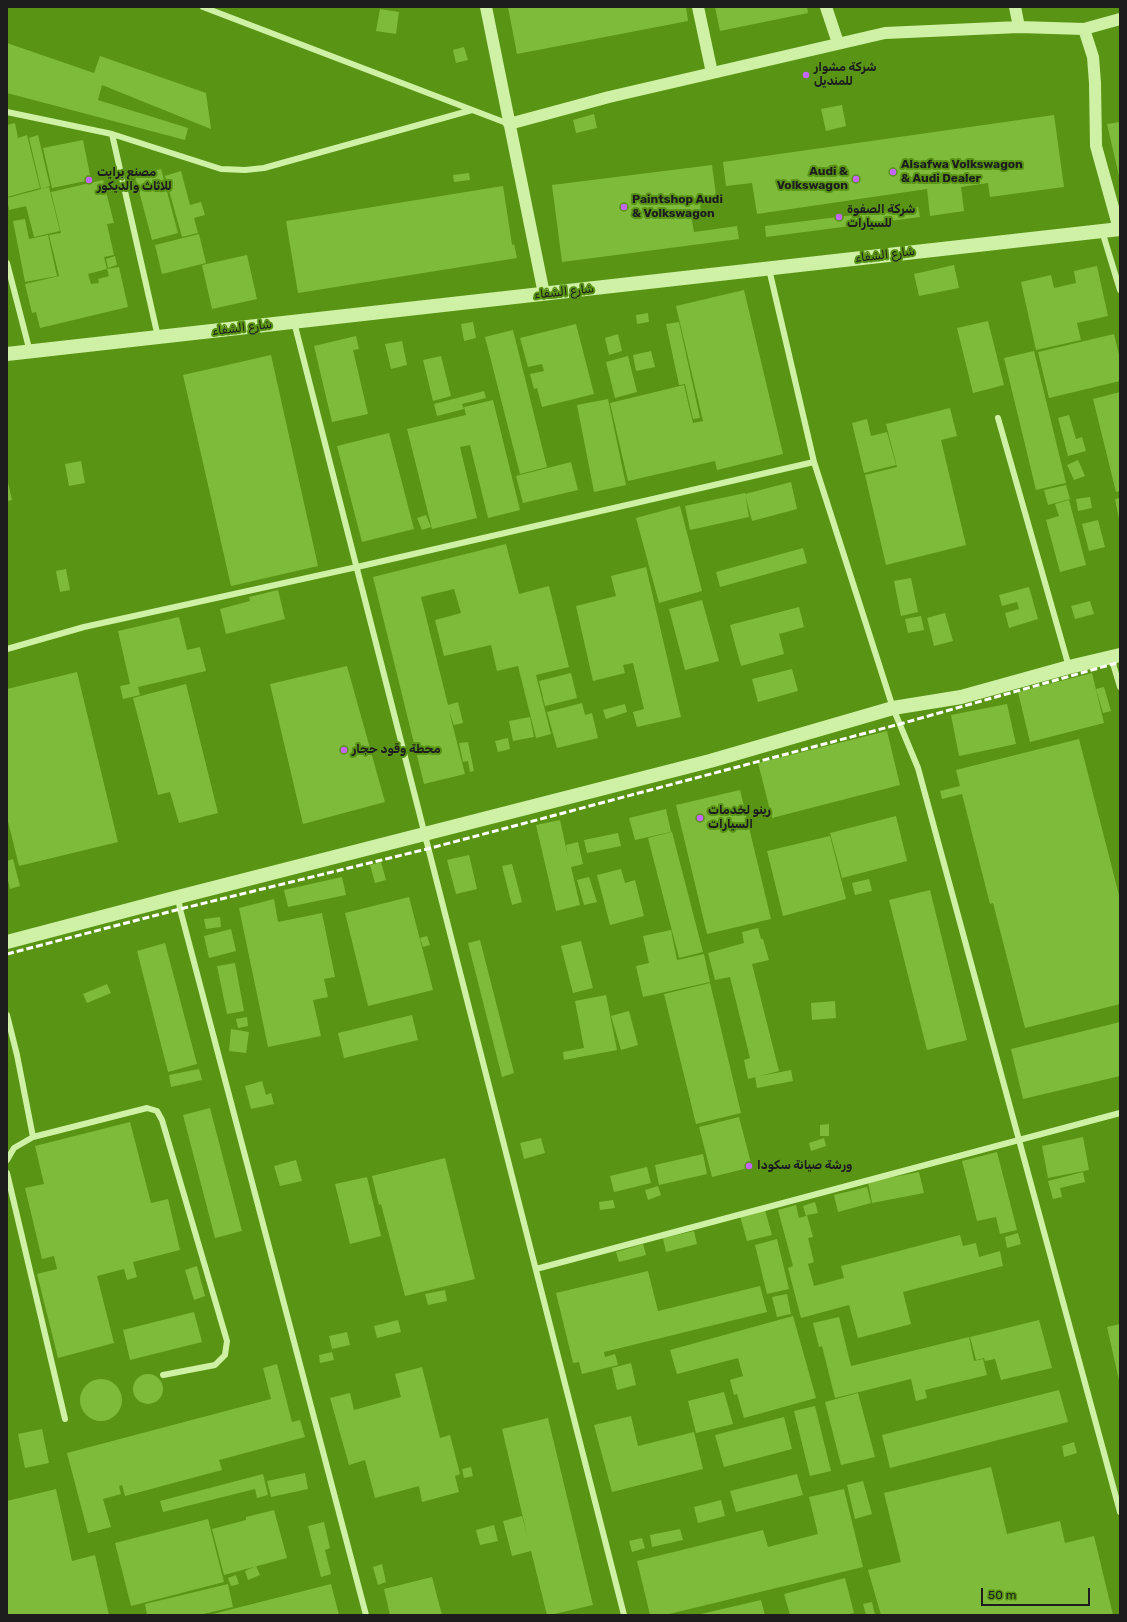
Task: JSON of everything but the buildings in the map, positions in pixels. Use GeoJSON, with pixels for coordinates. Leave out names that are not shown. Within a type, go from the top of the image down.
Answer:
{"type":"FeatureCollection","features":[{"type":"Feature","properties":{"kind":"street"},"geometry":{"type":"LineString","coordinates":[[486,7],[544,294]]}},
{"type":"Feature","properties":{"kind":"street"},"geometry":{"type":"LineString","coordinates":[[698,7],[712,73]]}},
{"type":"Feature","properties":{"kind":"street"},"geometry":{"type":"LineString","coordinates":[[826,7],[838,43]]}},
{"type":"Feature","properties":{"kind":"street"},"geometry":{"type":"LineString","coordinates":[[1015,7],[1019,27]]}},
{"type":"Feature","properties":{"kind":"street"},"geometry":{"type":"LineString","coordinates":[[509,124],[609,97],[885,33],[1019,27],[1084,29],[1120,19]]}},
{"type":"Feature","properties":{"kind":"street"},"geometry":{"type":"LineString","coordinates":[[1084,29],[1093,57],[1096,146],[1119,229]]}},
{"type":"Feature","properties":{"kind":"street","name":"شارع الشفاء"},"geometry":{"type":"LineString","coordinates":[[7,354],[1119,229]]}},
{"type":"Feature","properties":{"kind":"street"},"geometry":{"type":"LineString","coordinates":[[7,942],[710,761],[893,708],[961,697],[1069,667],[1115,656]]}},
{"type":"Feature","properties":{"kind":"lane"},"geometry":{"type":"LineString","coordinates":[[203,7],[509,124]]}},
{"type":"Feature","properties":{"kind":"lane"},"geometry":{"type":"LineString","coordinates":[[7,112],[112,134],[221,169],[245,170],[264,168],[472,110]]}},
{"type":"Feature","properties":{"kind":"lane"},"geometry":{"type":"LineString","coordinates":[[112,134],[158,337]]}},
{"type":"Feature","properties":{"kind":"lane"},"geometry":{"type":"LineString","coordinates":[[1102,230],[1120,290]]}},
{"type":"Feature","properties":{"kind":"lane"},"geometry":{"type":"LineString","coordinates":[[7,263],[30,352]]}},
{"type":"Feature","properties":{"kind":"lane"},"geometry":{"type":"LineString","coordinates":[[769,269],[814,462],[893,708],[918,768],[1120,1512]]}},
{"type":"Feature","properties":{"kind":"lane"},"geometry":{"type":"LineString","coordinates":[[294,322],[624,1615]]}},
{"type":"Feature","properties":{"kind":"lane"},"geometry":{"type":"LineString","coordinates":[[998,418],[1069,667]]}},
{"type":"Feature","properties":{"kind":"lane"},"geometry":{"type":"LineString","coordinates":[[7,649],[84,627],[357,567],[814,462]]}},
{"type":"Feature","properties":{"kind":"lane"},"geometry":{"type":"LineString","coordinates":[[1115,656],[1120,687]]}},
{"type":"Feature","properties":{"kind":"lane"},"geometry":{"type":"LineString","coordinates":[[178,897],[366,1615]]}},
{"type":"Feature","properties":{"kind":"lane"},"geometry":{"type":"LineString","coordinates":[[7,1015],[17,1056],[33,1137]]}},
{"type":"Feature","properties":{"kind":"lane"},"geometry":{"type":"LineString","coordinates":[[7,1160],[7,1157],[14,1148],[33,1137],[147,1108],[157,1111],[162,1120],[227,1341],[225,1355],[215,1364],[163,1375]]}},
{"type":"Feature","properties":{"kind":"lane"},"geometry":{"type":"LineString","coordinates":[[536,1269],[1120,1113]]}},
{"type":"Feature","properties":{"kind":"lane"},"geometry":{"type":"LineString","coordinates":[[7,1174],[65,1419]]}},
{"type":"Feature","properties":{"kind":"railway"},"geometry":{"type":"LineString","coordinates":[[7,954],[180,909],[427,849],[900,724],[1120,662]]}},
{"type":"Feature","properties":{"kind":"place","name":"شركة مشوار للمنديل"},"geometry":{"type":"Point","coordinates":[806,75]}},
{"type":"Feature","properties":{"kind":"place","name":"Alsafwa Volkswagon & Audi Dealer"},"geometry":{"type":"Point","coordinates":[893,172]}},
{"type":"Feature","properties":{"kind":"place","name":"Audi & Volkswagon"},"geometry":{"type":"Point","coordinates":[856,179]}},
{"type":"Feature","properties":{"kind":"place","name":"مصنع برايت للاثاث والديكور"},"geometry":{"type":"Point","coordinates":[89,180]}},
{"type":"Feature","properties":{"kind":"place","name":"Paintshop Audi & Volkswagon"},"geometry":{"type":"Point","coordinates":[624,207]}},
{"type":"Feature","properties":{"kind":"place","name":"شركة الصفوة للسيارات"},"geometry":{"type":"Point","coordinates":[839,217]}},
{"type":"Feature","properties":{"kind":"place","name":"محطة وقود حجار"},"geometry":{"type":"Point","coordinates":[344,750]}},
{"type":"Feature","properties":{"kind":"place","name":"رينو لخدمات السيارات"},"geometry":{"type":"Point","coordinates":[700,818]}},
{"type":"Feature","properties":{"kind":"place","name":"ورشة صيانة سكودا"},"geometry":{"type":"Point","coordinates":[749,1166]}}]}
